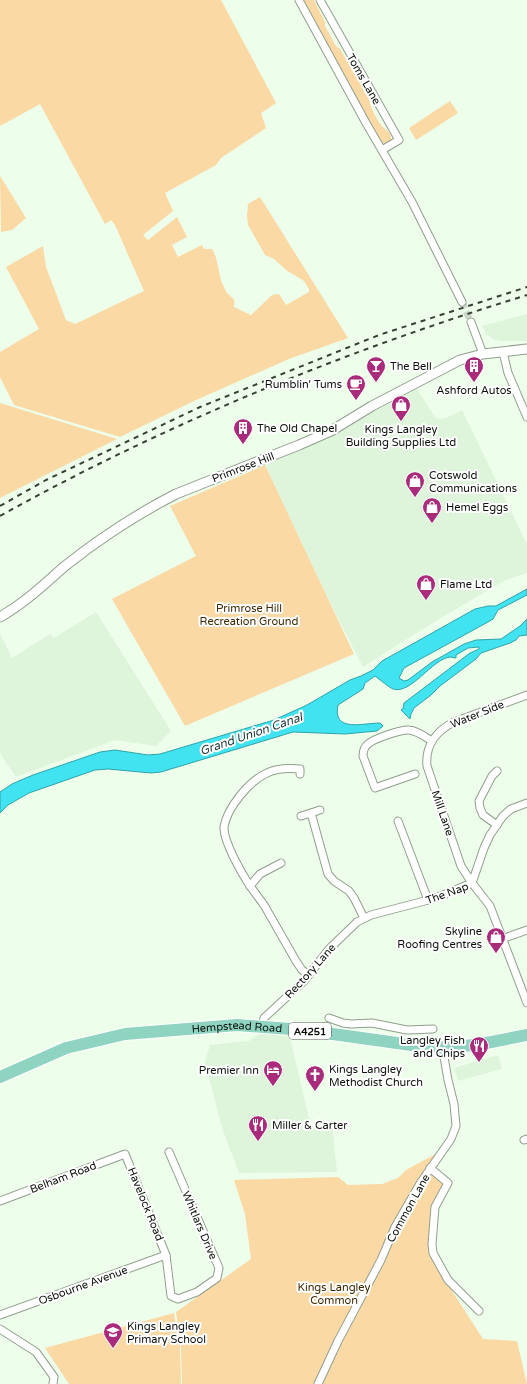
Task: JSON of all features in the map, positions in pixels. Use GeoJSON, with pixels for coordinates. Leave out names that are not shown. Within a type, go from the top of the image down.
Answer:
{"type":"FeatureCollection","features":[{"type":"Feature","properties":{"kind":"main road","name":"Hempstead Road"},"geometry":{"type":"LineString","coordinates":[[0,1077],[66,1048],[125,1034],[237,1025],[304,1030],[433,1048],[476,1045],[527,1035]]}},
{"type":"Feature","properties":{"kind":"street","name":"Toms Lane"},"geometry":{"type":"LineString","coordinates":[[299,0],[412,202],[462,302]]}},
{"type":"Feature","properties":{"kind":"street","name":"Toms Lane"},"geometry":{"type":"LineString","coordinates":[[320,0],[399,140],[382,150]]}},
{"type":"Feature","properties":{"kind":"street"},"geometry":{"type":"LineString","coordinates":[[471,322],[482,354]]}},
{"type":"Feature","properties":{"kind":"street","name":"Primrose Hill"},"geometry":{"type":"LineString","coordinates":[[0,617],[30,597],[64,567],[98,542],[176,494],[324,434],[372,406],[460,360],[482,354],[527,349]]}},
{"type":"Feature","properties":{"kind":"street"},"geometry":{"type":"LineString","coordinates":[[503,352],[508,373],[527,417]]}},
{"type":"Feature","properties":{"kind":"street","name":"Water Side"},"geometry":{"type":"LineString","coordinates":[[432,741],[437,733],[454,722],[527,695]]}},
{"type":"Feature","properties":{"kind":"street"},"geometry":{"type":"LineString","coordinates":[[415,774],[372,789],[363,756],[364,750],[367,745],[400,731],[409,730],[419,733],[432,741]]}},
{"type":"Feature","properties":{"kind":"street","name":"Mill Lane"},"geometry":{"type":"LineString","coordinates":[[432,741],[426,758],[427,766],[461,866],[472,883]]}},
{"type":"Feature","properties":{"kind":"street"},"geometry":{"type":"LineString","coordinates":[[300,769],[277,769],[262,776],[238,798],[224,828],[226,837],[242,874],[264,905],[302,970],[309,974]]}},
{"type":"Feature","properties":{"kind":"street"},"geometry":{"type":"LineString","coordinates":[[497,771],[492,776],[479,801],[483,815],[497,825]]}},
{"type":"Feature","properties":{"kind":"street"},"geometry":{"type":"LineString","coordinates":[[472,883],[490,835],[503,816],[511,808],[527,803]]}},
{"type":"Feature","properties":{"kind":"street"},"geometry":{"type":"LineString","coordinates":[[301,816],[320,810]]}},
{"type":"Feature","properties":{"kind":"street"},"geometry":{"type":"LineString","coordinates":[[311,813],[328,874],[334,882],[349,891],[364,918]]}},
{"type":"Feature","properties":{"kind":"street"},"geometry":{"type":"LineString","coordinates":[[398,821],[428,900]]}},
{"type":"Feature","properties":{"kind":"street"},"geometry":{"type":"LineString","coordinates":[[250,886],[260,874],[281,863]]}},
{"type":"Feature","properties":{"kind":"street","name":"The Nap"},"geometry":{"type":"LineString","coordinates":[[364,918],[428,900],[472,883],[490,906],[527,1003]]}},
{"type":"Feature","properties":{"kind":"street","name":"Rectory Lane"},"geometry":{"type":"LineString","coordinates":[[262,1027],[264,1018],[304,981],[334,944],[357,922],[364,918]]}},
{"type":"Feature","properties":{"kind":"street"},"geometry":{"type":"LineString","coordinates":[[502,939],[527,930]]}},
{"type":"Feature","properties":{"kind":"street"},"geometry":{"type":"LineString","coordinates":[[329,1018],[342,1023],[372,1023],[407,1030],[433,1029]]}},
{"type":"Feature","properties":{"kind":"street"},"geometry":{"type":"LineString","coordinates":[[376,1040],[378,1025]]}},
{"type":"Feature","properties":{"kind":"street","name":"Common Lane"},"geometry":{"type":"LineString","coordinates":[[318,1384],[381,1260],[395,1227],[430,1168],[451,1139],[456,1126],[454,1104],[444,1057],[444,1048]]}},
{"type":"Feature","properties":{"kind":"street","name":"Whitlars Drive"},"geometry":{"type":"LineString","coordinates":[[166,1255],[171,1296],[178,1299],[197,1292],[217,1278],[219,1268],[169,1152]]}},
{"type":"Feature","properties":{"kind":"street","name":"Havelock Road"},"geometry":{"type":"LineString","coordinates":[[125,1154],[166,1255]]}},
{"type":"Feature","properties":{"kind":"street","name":"Belham Road"},"geometry":{"type":"LineString","coordinates":[[0,1201],[125,1154]]}},
{"type":"Feature","properties":{"kind":"street"},"geometry":{"type":"LineString","coordinates":[[430,1168],[448,1182],[435,1207],[432,1244],[433,1253],[448,1280],[479,1311]]}},
{"type":"Feature","properties":{"kind":"street","name":"Osbourne Avenue"},"geometry":{"type":"LineString","coordinates":[[0,1315],[166,1255]]}},
{"type":"Feature","properties":{"kind":"street"},"geometry":{"type":"LineString","coordinates":[[0,1328],[36,1352],[54,1378],[53,1384]]}},
{"type":"Feature","properties":{"kind":"shaded area"},"geometry":{"type":"Polygon","coordinates":[[[527,314],[527,341],[500,341],[493,339],[486,334],[482,326],[527,314]]]}},
{"type":"Feature","properties":{"kind":"shaded area"},"geometry":{"type":"Polygon","coordinates":[[[417,389],[435,417],[440,419],[446,418],[462,410],[527,544],[527,573],[506,580],[493,587],[363,667],[329,601],[265,465],[322,439],[417,389]]]}},
{"type":"Feature","properties":{"kind":"shaded area"},"geometry":{"type":"Polygon","coordinates":[[[96,612],[171,731],[156,746],[115,740],[16,777],[0,753],[0,634],[12,658],[50,634],[54,638],[96,612]]]}},
{"type":"Feature","properties":{"kind":"shaded area"},"geometry":{"type":"Polygon","coordinates":[[[263,1031],[289,1033],[311,1127],[332,1123],[337,1172],[239,1173],[222,1128],[205,1061],[210,1045],[249,1041],[263,1031]]]}},
{"type":"Feature","properties":{"kind":"shaded area"},"geometry":{"type":"Polygon","coordinates":[[[498,1055],[502,1069],[458,1081],[454,1068],[498,1055]]]}},
{"type":"Feature","properties":{"kind":"green space"},"geometry":{"type":"Polygon","coordinates":[[[0,0],[221,0],[276,103],[261,113],[266,128],[221,158],[216,165],[165,193],[173,211],[143,235],[148,240],[177,217],[187,237],[172,245],[178,257],[202,245],[204,249],[212,249],[216,257],[222,283],[227,293],[234,299],[234,307],[251,315],[272,295],[279,294],[286,305],[309,292],[309,289],[304,281],[286,270],[274,259],[265,255],[248,225],[248,204],[260,197],[348,338],[289,359],[194,401],[120,437],[14,405],[0,377],[0,352],[39,329],[6,267],[43,246],[46,267],[66,320],[75,324],[144,291],[115,225],[111,220],[105,224],[40,104],[0,126],[0,0]]]}},
{"type":"Feature","properties":{"kind":"green space"},"geometry":{"type":"Polygon","coordinates":[[[304,0],[314,0],[325,22],[325,26],[336,46],[340,49],[369,99],[372,110],[382,126],[390,134],[391,141],[387,144],[381,143],[378,138],[304,0]]]}},
{"type":"Feature","properties":{"kind":"green space"},"geometry":{"type":"Polygon","coordinates":[[[450,101],[458,113],[416,140],[409,128],[450,101]]]}},
{"type":"Feature","properties":{"kind":"green space"},"geometry":{"type":"Polygon","coordinates":[[[0,176],[26,218],[12,230],[1,232],[0,176]]]}},
{"type":"Feature","properties":{"kind":"green space"},"geometry":{"type":"Polygon","coordinates":[[[0,403],[117,439],[0,498],[0,403]]]}},
{"type":"Feature","properties":{"kind":"green space","name":"Primrose Hill Recreation Ground"},"geometry":{"type":"Polygon","coordinates":[[[265,465],[354,654],[185,726],[112,599],[196,556],[170,506],[265,465]]]}},
{"type":"Feature","properties":{"kind":"green space","name":"Kings Langley Common"},"geometry":{"type":"Polygon","coordinates":[[[441,1151],[429,1168],[445,1183],[431,1206],[428,1244],[429,1255],[483,1339],[517,1341],[527,1384],[182,1384],[181,1349],[176,1312],[251,1259],[245,1214],[234,1180],[338,1177],[348,1185],[382,1184],[398,1178],[406,1170],[441,1151]]]}},
{"type":"Feature","properties":{"kind":"green space","name":"Kings Langley Primary School"},"geometry":{"type":"Polygon","coordinates":[[[174,1313],[180,1347],[181,1384],[69,1384],[45,1348],[174,1313]]]}},
{"type":"Feature","properties":{"kind":"water","name":"Grand Union Canal"},"geometry":{"type":"Polygon","coordinates":[[[527,589],[527,595],[498,610],[493,619],[404,668],[399,678],[404,681],[408,680],[432,662],[464,644],[476,640],[501,639],[520,626],[527,619],[527,635],[519,636],[516,640],[510,643],[481,653],[476,659],[414,708],[410,719],[401,710],[403,709],[404,703],[470,653],[479,649],[479,647],[468,648],[456,655],[456,658],[450,657],[443,659],[407,687],[400,689],[393,689],[375,676],[365,683],[363,689],[338,705],[337,714],[340,720],[344,723],[358,725],[380,723],[383,726],[377,731],[345,734],[293,732],[161,772],[151,773],[108,769],[95,770],[29,793],[8,805],[0,813],[0,792],[12,784],[33,775],[100,752],[115,750],[148,755],[160,754],[274,720],[307,705],[350,680],[373,670],[382,661],[475,609],[496,606],[527,589]]]}},
{"type":"Feature","properties":{"kind":"tunnel"},"geometry":{"type":"LineString","coordinates":[[462,302],[471,322]]}},
{"type":"Feature","properties":{"kind":"railway"},"geometry":{"type":"LineString","coordinates":[[0,506],[46,480],[200,407],[379,335],[527,287]]}},
{"type":"Feature","properties":{"kind":"railway"},"geometry":{"type":"LineString","coordinates":[[0,516],[127,450],[258,392],[391,340],[527,295]]}},
{"type":"Feature","properties":{"kind":"place","name":"The Bell"},"geometry":{"type":"Point","coordinates":[376,383]}},
{"type":"Feature","properties":{"kind":"place","name":"Ashford Autos"},"geometry":{"type":"Point","coordinates":[474,383]}},
{"type":"Feature","properties":{"kind":"place","name":"Rumblin' Tums"},"geometry":{"type":"Point","coordinates":[356,401]}},
{"type":"Feature","properties":{"kind":"place","name":"Kings Langley Building Supplies Ltd"},"geometry":{"type":"Point","coordinates":[401,422]}},
{"type":"Feature","properties":{"kind":"place","name":"The Old Chapel"},"geometry":{"type":"Point","coordinates":[243,445]}},
{"type":"Feature","properties":{"kind":"place","name":"Cotswold Communications"},"geometry":{"type":"Point","coordinates":[415,498]}},
{"type":"Feature","properties":{"kind":"place","name":"Hemel Eggs"},"geometry":{"type":"Point","coordinates":[432,524]}},
{"type":"Feature","properties":{"kind":"place","name":"Flame Ltd"},"geometry":{"type":"Point","coordinates":[426,601]}},
{"type":"Feature","properties":{"kind":"place","name":"Skyline Roofing Centres"},"geometry":{"type":"Point","coordinates":[496,954]}},
{"type":"Feature","properties":{"kind":"place","name":"Langley Fish and Chips"},"geometry":{"type":"Point","coordinates":[479,1063]}},
{"type":"Feature","properties":{"kind":"place","name":"Premier Inn"},"geometry":{"type":"Point","coordinates":[273,1087]}},
{"type":"Feature","properties":{"kind":"place","name":"Kings Langley Methodist Church"},"geometry":{"type":"Point","coordinates":[315,1092]}},
{"type":"Feature","properties":{"kind":"place","name":"Miller & Carter"},"geometry":{"type":"Point","coordinates":[258,1142]}},
{"type":"Feature","properties":{"kind":"place","name":"Kings Langley Primary School"},"geometry":{"type":"Point","coordinates":[113,1349]}}]}
